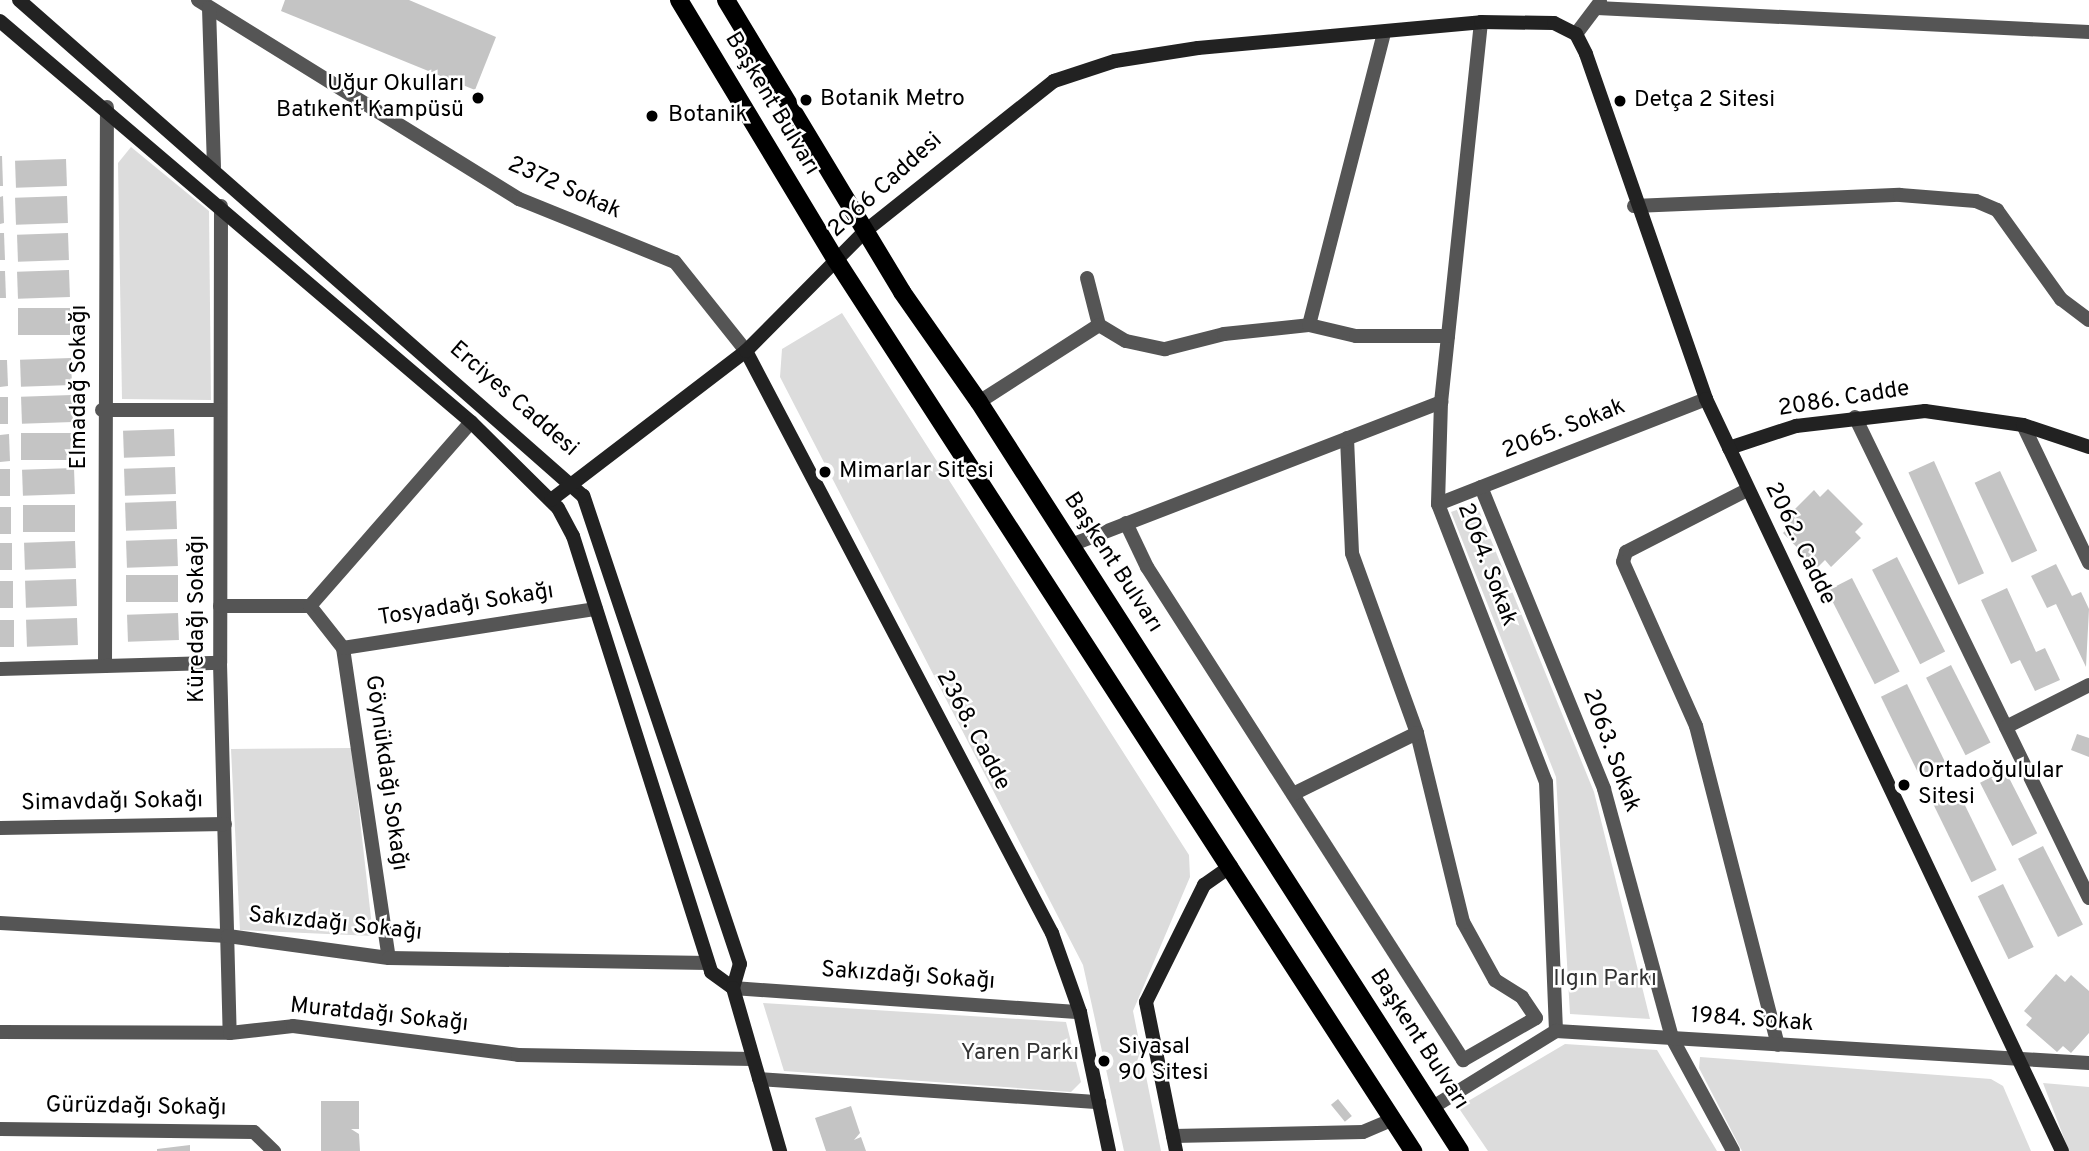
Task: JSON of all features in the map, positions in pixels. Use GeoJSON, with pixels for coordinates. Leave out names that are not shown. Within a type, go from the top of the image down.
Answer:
{"type":"FeatureCollection","features":[{"type":"Feature","properties":{"kind":"main road","name":"Başkent Bulvarı"},"geometry":{"type":"LineString","coordinates":[[679,0],[836,260],[1231,866],[1413,1151]]}},
{"type":"Feature","properties":{"kind":"main road","name":"Başkent Bulvarı"},"geometry":{"type":"LineString","coordinates":[[726,0],[864,232],[979,402],[1460,1151]]}},
{"type":"Feature","properties":{"kind":"street","name":"Erciyes Caddesi"},"geometry":{"type":"LineString","coordinates":[[19,0],[214,167],[573,483],[600,530],[740,964],[733,988]]}},
{"type":"Feature","properties":{"kind":"street"},"geometry":{"type":"LineString","coordinates":[[204,4],[214,167]]}},
{"type":"Feature","properties":{"kind":"street","name":"2372 Sokak"},"geometry":{"type":"LineString","coordinates":[[204,4],[519,199],[675,262],[746,352]]}},
{"type":"Feature","properties":{"kind":"street"},"geometry":{"type":"LineString","coordinates":[[1576,34],[1599,4],[2089,32]]}},
{"type":"Feature","properties":{"kind":"street","name":"2066 Caddesi"},"geometry":{"type":"LineString","coordinates":[[551,500],[746,352],[864,232],[946,161],[1073,74],[1198,48],[1481,22],[1532,20],[1576,34]]}},
{"type":"Feature","properties":{"kind":"street","name":"Erciyes Caddesi"},"geometry":{"type":"LineString","coordinates":[[0,21],[107,107],[471,422],[551,500],[573,536],[708,963],[733,988],[780,1151]]}},
{"type":"Feature","properties":{"kind":"street","name":"2064. Sokak"},"geometry":{"type":"LineString","coordinates":[[1481,22],[1441,402],[1438,504],[1546,782],[1556,1031]]}},
{"type":"Feature","properties":{"kind":"street"},"geometry":{"type":"LineString","coordinates":[[1309,325],[1384,33]]}},
{"type":"Feature","properties":{"kind":"street","name":"2062. Cadde"},"geometry":{"type":"LineString","coordinates":[[1576,34],[1634,206],[1706,399],[1747,490],[2023,1056],[2062,1151]]}},
{"type":"Feature","properties":{"kind":"street"},"geometry":{"type":"LineString","coordinates":[[107,107],[122,88]]}},
{"type":"Feature","properties":{"kind":"street","name":"Elmadağ Sokağı"},"geometry":{"type":"LineString","coordinates":[[105,666],[102,410],[107,107]]}},
{"type":"Feature","properties":{"kind":"street"},"geometry":{"type":"LineString","coordinates":[[1634,206],[1900,195],[1976,201],[1997,210],[2061,299],[2089,320]]}},
{"type":"Feature","properties":{"kind":"street","name":"Küredağı Sokağı"},"geometry":{"type":"LineString","coordinates":[[221,206],[220,663],[230,1032]]}},
{"type":"Feature","properties":{"kind":"street"},"geometry":{"type":"LineString","coordinates":[[1087,278],[1100,325],[1126,341],[1165,349],[1224,334],[1309,325],[1356,335],[1448,336]]}},
{"type":"Feature","properties":{"kind":"street"},"geometry":{"type":"LineString","coordinates":[[979,402],[1100,325]]}},
{"type":"Feature","properties":{"kind":"street","name":"2368. Cadde"},"geometry":{"type":"LineString","coordinates":[[746,352],[1037,902],[1080,1012],[1109,1151]]}},
{"type":"Feature","properties":{"kind":"street","name":"2065. Sokak"},"geometry":{"type":"LineString","coordinates":[[1438,504],[1706,399]]}},
{"type":"Feature","properties":{"kind":"street"},"geometry":{"type":"LineString","coordinates":[[1071,545],[1441,402]]}},
{"type":"Feature","properties":{"kind":"street"},"geometry":{"type":"LineString","coordinates":[[102,410],[220,410]]}},
{"type":"Feature","properties":{"kind":"street","name":"2086. Cadde"},"geometry":{"type":"LineString","coordinates":[[1729,449],[1796,426],[1855,417],[1934,411],[2023,425],[2089,447]]}},
{"type":"Feature","properties":{"kind":"street"},"geometry":{"type":"LineString","coordinates":[[1855,417],[2089,898]]}},
{"type":"Feature","properties":{"kind":"street"},"geometry":{"type":"LineString","coordinates":[[220,606],[310,606],[471,422]]}},
{"type":"Feature","properties":{"kind":"street"},"geometry":{"type":"LineString","coordinates":[[2023,425],[2089,563]]}},
{"type":"Feature","properties":{"kind":"street"},"geometry":{"type":"LineString","coordinates":[[1126,523],[1147,567],[1463,1060],[1536,1018],[1522,997],[1494,980],[1463,922],[1417,733],[1352,553],[1347,438]]}},
{"type":"Feature","properties":{"kind":"street","name":"2063. Sokak"},"geometry":{"type":"LineString","coordinates":[[1481,487],[1604,789],[1672,1038],[1733,1151]]}},
{"type":"Feature","properties":{"kind":"street"},"geometry":{"type":"LineString","coordinates":[[1747,490],[1626,551],[1623,562],[1696,726],[1778,1045]]}},
{"type":"Feature","properties":{"kind":"street","name":"Göynükdağı Sokağı"},"geometry":{"type":"LineString","coordinates":[[310,606],[343,648],[389,958]]}},
{"type":"Feature","properties":{"kind":"street","name":"Tosyadağı Sokağı"},"geometry":{"type":"LineString","coordinates":[[343,648],[596,609]]}},
{"type":"Feature","properties":{"kind":"street"},"geometry":{"type":"LineString","coordinates":[[0,669],[220,663]]}},
{"type":"Feature","properties":{"kind":"street"},"geometry":{"type":"LineString","coordinates":[[2006,727],[2089,685]]}},
{"type":"Feature","properties":{"kind":"street"},"geometry":{"type":"LineString","coordinates":[[1293,794],[1417,733]]}},
{"type":"Feature","properties":{"kind":"street","name":"Simavdağı Sokağı"},"geometry":{"type":"LineString","coordinates":[[0,828],[225,824]]}},
{"type":"Feature","properties":{"kind":"street"},"geometry":{"type":"LineString","coordinates":[[1231,866],[1206,882],[1146,1002],[1174,1144],[1358,1132],[1393,1119]]}},
{"type":"Feature","properties":{"kind":"street","name":"Sakızdağı Sokağı"},"geometry":{"type":"LineString","coordinates":[[0,923],[228,936],[389,958],[708,963]]}},
{"type":"Feature","properties":{"kind":"street","name":"Sakızdağı Sokağı"},"geometry":{"type":"LineString","coordinates":[[733,988],[1080,1012]]}},
{"type":"Feature","properties":{"kind":"street","name":"Muratdağı Sokağı"},"geometry":{"type":"LineString","coordinates":[[0,1032],[230,1032],[293,1026],[518,1055],[753,1059]]}},
{"type":"Feature","properties":{"kind":"street"},"geometry":{"type":"LineString","coordinates":[[1433,1107],[1556,1031]]}},
{"type":"Feature","properties":{"kind":"street","name":"1984. Sokak"},"geometry":{"type":"LineString","coordinates":[[1556,1031],[1778,1045],[2023,1056],[2089,1063]]}},
{"type":"Feature","properties":{"kind":"street"},"geometry":{"type":"LineString","coordinates":[[759,1079],[1099,1102]]}},
{"type":"Feature","properties":{"kind":"street","name":"Gürüzdağı Sokağı"},"geometry":{"type":"LineString","coordinates":[[0,1129],[254,1132],[272,1146]]}},
{"type":"Feature","properties":{"kind":"green space"},"geometry":{"type":"Polygon","coordinates":[[[131,147],[209,211],[211,400],[122,399],[118,163],[131,147]]]}},
{"type":"Feature","properties":{"kind":"green space"},"geometry":{"type":"Polygon","coordinates":[[[842,313],[1189,855],[1190,877],[1133,1011],[1161,1151],[1124,1151],[1083,965],[780,377],[782,349],[842,313]]]}},
{"type":"Feature","properties":{"kind":"green space","name":"Ilgın Parkı"},"geometry":{"type":"Polygon","coordinates":[[[1476,503],[1594,792],[1650,1019],[1570,1014],[1556,777],[1451,512],[1476,503]]]}},
{"type":"Feature","properties":{"kind":"green space"},"geometry":{"type":"Polygon","coordinates":[[[352,748],[373,936],[240,930],[231,749],[352,748]]]}},
{"type":"Feature","properties":{"kind":"green space","name":"Yaren Parkı"},"geometry":{"type":"Polygon","coordinates":[[[763,1003],[1066,1022],[1081,1082],[1071,1092],[784,1071],[763,1003]]]}},
{"type":"Feature","properties":{"kind":"green space"},"geometry":{"type":"Polygon","coordinates":[[[1565,1044],[1657,1050],[1717,1151],[1488,1151],[1458,1107],[1565,1044]]]}},
{"type":"Feature","properties":{"kind":"green space"},"geometry":{"type":"Polygon","coordinates":[[[1700,1057],[1991,1079],[2003,1086],[2031,1151],[1742,1151],[1699,1068],[1700,1057]]]}},
{"type":"Feature","properties":{"kind":"green space"},"geometry":{"type":"Polygon","coordinates":[[[2043,1083],[2089,1087],[2089,1151],[2069,1151],[2043,1083]]]}},
{"type":"Feature","properties":{"kind":"building"},"geometry":{"type":"Polygon","coordinates":[[[285,0],[409,0],[496,37],[475,90],[281,11],[285,0]]]}},
{"type":"Feature","properties":{"kind":"building"},"geometry":{"type":"Polygon","coordinates":[[[2,156],[3,186],[0,186],[2,156]]]}},
{"type":"Feature","properties":{"kind":"building"},"geometry":{"type":"Polygon","coordinates":[[[66,159],[67,186],[16,188],[15,161],[66,159]]]}},
{"type":"Feature","properties":{"kind":"building"},"geometry":{"type":"Polygon","coordinates":[[[3,196],[4,223],[0,224],[0,197],[3,196]]]}},
{"type":"Feature","properties":{"kind":"building"},"geometry":{"type":"Polygon","coordinates":[[[67,196],[68,223],[16,225],[15,198],[67,196]]]}},
{"type":"Feature","properties":{"kind":"building"},"geometry":{"type":"Polygon","coordinates":[[[0,233],[4,233],[5,260],[0,260],[0,233]]]}},
{"type":"Feature","properties":{"kind":"building"},"geometry":{"type":"Polygon","coordinates":[[[68,233],[69,260],[18,262],[17,235],[68,233]]]}},
{"type":"Feature","properties":{"kind":"building"},"geometry":{"type":"Polygon","coordinates":[[[69,270],[70,297],[18,299],[17,272],[69,270]]]}},
{"type":"Feature","properties":{"kind":"building"},"geometry":{"type":"Polygon","coordinates":[[[0,271],[5,271],[6,298],[0,298],[0,271]]]}},
{"type":"Feature","properties":{"kind":"building"},"geometry":{"type":"Polygon","coordinates":[[[18,308],[70,308],[70,335],[18,335],[18,308]]]}},
{"type":"Feature","properties":{"kind":"building"},"geometry":{"type":"Polygon","coordinates":[[[71,358],[72,385],[21,387],[20,360],[71,358]]]}},
{"type":"Feature","properties":{"kind":"building"},"geometry":{"type":"Polygon","coordinates":[[[0,360],[7,360],[8,386],[0,387],[0,360]]]}},
{"type":"Feature","properties":{"kind":"building"},"geometry":{"type":"Polygon","coordinates":[[[72,395],[73,422],[22,424],[21,397],[72,395]]]}},
{"type":"Feature","properties":{"kind":"building"},"geometry":{"type":"Polygon","coordinates":[[[0,397],[8,397],[8,424],[0,424],[0,397]]]}},
{"type":"Feature","properties":{"kind":"building"},"geometry":{"type":"Polygon","coordinates":[[[174,429],[175,456],[124,458],[123,431],[174,429]]]}},
{"type":"Feature","properties":{"kind":"building"},"geometry":{"type":"Polygon","coordinates":[[[21,433],[73,433],[73,460],[21,460],[21,433]]]}},
{"type":"Feature","properties":{"kind":"building"},"geometry":{"type":"Polygon","coordinates":[[[9,434],[10,461],[0,462],[0,435],[9,434]]]}},
{"type":"Feature","properties":{"kind":"building"},"geometry":{"type":"Polygon","coordinates":[[[1934,461],[1984,573],[1958,585],[1908,472],[1934,461]]]}},
{"type":"Feature","properties":{"kind":"building"},"geometry":{"type":"Polygon","coordinates":[[[175,467],[176,494],[125,496],[124,469],[175,467]]]}},
{"type":"Feature","properties":{"kind":"building"},"geometry":{"type":"Polygon","coordinates":[[[74,468],[75,494],[23,496],[22,470],[74,468]]]}},
{"type":"Feature","properties":{"kind":"building"},"geometry":{"type":"Polygon","coordinates":[[[0,469],[10,469],[10,496],[0,496],[0,469]]]}},
{"type":"Feature","properties":{"kind":"building"},"geometry":{"type":"Polygon","coordinates":[[[2000,471],[2037,551],[2012,563],[1975,483],[2000,471]]]}},
{"type":"Feature","properties":{"kind":"building"},"geometry":{"type":"Polygon","coordinates":[[[1828,489],[1863,524],[1855,532],[1861,538],[1831,567],[1825,560],[1817,568],[1783,533],[1791,525],[1785,519],[1814,490],[1820,497],[1828,489]]]}},
{"type":"Feature","properties":{"kind":"building"},"geometry":{"type":"Polygon","coordinates":[[[176,501],[177,529],[126,531],[125,503],[176,501]]]}},
{"type":"Feature","properties":{"kind":"building"},"geometry":{"type":"Polygon","coordinates":[[[23,505],[75,505],[75,532],[23,532],[23,505]]]}},
{"type":"Feature","properties":{"kind":"building"},"geometry":{"type":"Polygon","coordinates":[[[0,507],[11,507],[11,534],[0,534],[0,507]]]}},
{"type":"Feature","properties":{"kind":"building"},"geometry":{"type":"Polygon","coordinates":[[[177,539],[178,566],[127,568],[126,541],[177,539]]]}},
{"type":"Feature","properties":{"kind":"building"},"geometry":{"type":"Polygon","coordinates":[[[75,541],[76,568],[25,570],[24,543],[75,541]]]}},
{"type":"Feature","properties":{"kind":"building"},"geometry":{"type":"Polygon","coordinates":[[[0,543],[12,543],[12,570],[0,570],[0,543]]]}},
{"type":"Feature","properties":{"kind":"building"},"geometry":{"type":"Polygon","coordinates":[[[1897,557],[1945,651],[1920,664],[1872,570],[1897,557]]]}},
{"type":"Feature","properties":{"kind":"building"},"geometry":{"type":"Polygon","coordinates":[[[2056,564],[2072,596],[2081,592],[2089,609],[2086,667],[2056,604],[2047,608],[2031,576],[2056,564]]]}},
{"type":"Feature","properties":{"kind":"building"},"geometry":{"type":"Polygon","coordinates":[[[126,575],[178,575],[178,602],[126,602],[126,575]]]}},
{"type":"Feature","properties":{"kind":"building"},"geometry":{"type":"Polygon","coordinates":[[[1852,578],[1900,672],[1875,684],[1827,591],[1852,578]]]}},
{"type":"Feature","properties":{"kind":"building"},"geometry":{"type":"Polygon","coordinates":[[[76,579],[77,606],[26,608],[25,581],[76,579]]]}},
{"type":"Feature","properties":{"kind":"building"},"geometry":{"type":"Polygon","coordinates":[[[0,581],[13,581],[13,608],[0,608],[0,581]]]}},
{"type":"Feature","properties":{"kind":"building"},"geometry":{"type":"Polygon","coordinates":[[[2007,588],[2036,652],[2045,648],[2060,680],[2035,691],[2020,660],[2011,664],[1981,600],[2007,588]]]}},
{"type":"Feature","properties":{"kind":"building"},"geometry":{"type":"Polygon","coordinates":[[[178,613],[179,640],[128,642],[127,615],[178,613]]]}},
{"type":"Feature","properties":{"kind":"building"},"geometry":{"type":"Polygon","coordinates":[[[77,618],[78,645],[27,647],[26,620],[77,618]]]}},
{"type":"Feature","properties":{"kind":"building"},"geometry":{"type":"Polygon","coordinates":[[[0,620],[14,620],[14,647],[0,647],[0,620]]]}},
{"type":"Feature","properties":{"kind":"building"},"geometry":{"type":"Polygon","coordinates":[[[1951,665],[1990,743],[1966,755],[1926,678],[1951,665]]]}},
{"type":"Feature","properties":{"kind":"building"},"geometry":{"type":"Polygon","coordinates":[[[1907,684],[1946,763],[1920,776],[1881,697],[1907,684]]]}},
{"type":"Feature","properties":{"kind":"building"},"geometry":{"type":"Polygon","coordinates":[[[2077,734],[2089,738],[2089,757],[2071,750],[2077,734]]]}},
{"type":"Feature","properties":{"kind":"building"},"geometry":{"type":"Polygon","coordinates":[[[2005,770],[2037,833],[2012,846],[1980,783],[2005,770]]]}},
{"type":"Feature","properties":{"kind":"building"},"geometry":{"type":"Polygon","coordinates":[[[1958,791],[1997,870],[1971,882],[1933,803],[1958,791]]]}},
{"type":"Feature","properties":{"kind":"building"},"geometry":{"type":"Polygon","coordinates":[[[2043,846],[2083,924],[2058,937],[2018,859],[2043,846]]]}},
{"type":"Feature","properties":{"kind":"building"},"geometry":{"type":"Polygon","coordinates":[[[2003,884],[2034,947],[2009,959],[1978,896],[2003,884]]]}},
{"type":"Feature","properties":{"kind":"building"},"geometry":{"type":"Polygon","coordinates":[[[2056,974],[2065,982],[2071,975],[2089,991],[2089,1033],[2071,1053],[2063,1046],[2057,1052],[2026,1025],[2032,1018],[2024,1011],[2056,974]]]}},
{"type":"Feature","properties":{"kind":"building"},"geometry":{"type":"Polygon","coordinates":[[[1338,1099],[1352,1116],[1345,1122],[1331,1105],[1338,1099]]]}},
{"type":"Feature","properties":{"kind":"building"},"geometry":{"type":"Polygon","coordinates":[[[321,1101],[359,1101],[359,1129],[351,1129],[359,1134],[360,1151],[321,1151],[321,1101]]]}},
{"type":"Feature","properties":{"kind":"building"},"geometry":{"type":"Polygon","coordinates":[[[851,1106],[860,1133],[854,1140],[861,1137],[866,1151],[826,1151],[815,1118],[851,1106]]]}},
{"type":"Feature","properties":{"kind":"building"},"geometry":{"type":"Polygon","coordinates":[[[190,1145],[190,1151],[157,1151],[157,1149],[190,1145]]]}},
{"type":"Feature","properties":{"kind":"place","name":"Uğur Okulları Batıkent Kampüsü"},"geometry":{"type":"Point","coordinates":[478,98]}},
{"type":"Feature","properties":{"kind":"place","name":"Botanik Metro"},"geometry":{"type":"Point","coordinates":[806,100]}},
{"type":"Feature","properties":{"kind":"place","name":"Detça 2 Sitesi"},"geometry":{"type":"Point","coordinates":[1620,101]}},
{"type":"Feature","properties":{"kind":"place","name":"Botanik"},"geometry":{"type":"Point","coordinates":[652,116]}},
{"type":"Feature","properties":{"kind":"place","name":"Mimarlar Sitesi"},"geometry":{"type":"Point","coordinates":[825,472]}},
{"type":"Feature","properties":{"kind":"place","name":"Ortadoğulular Sitesi"},"geometry":{"type":"Point","coordinates":[1904,785]}},
{"type":"Feature","properties":{"kind":"place","name":"Siyasal 90 Sitesi"},"geometry":{"type":"Point","coordinates":[1104,1061]}}]}
